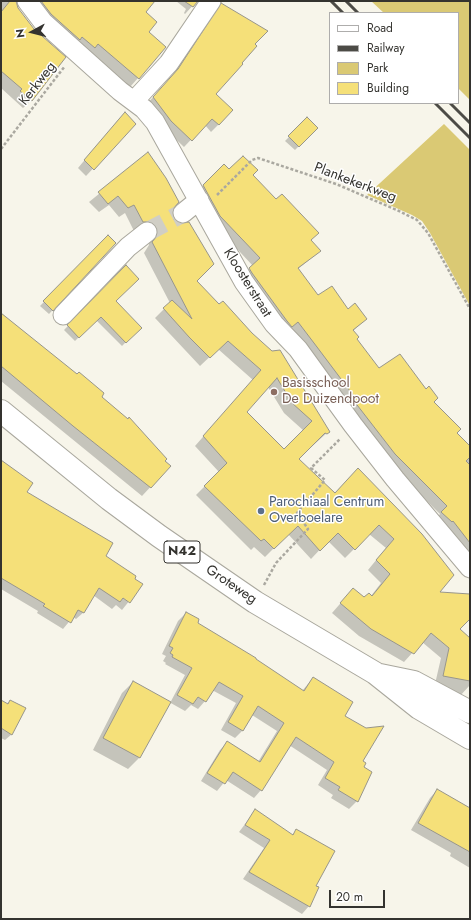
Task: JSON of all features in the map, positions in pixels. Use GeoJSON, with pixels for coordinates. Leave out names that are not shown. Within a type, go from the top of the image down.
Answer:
{"type":"FeatureCollection","features":[{"type":"Feature","properties":{"kind":"main road","name":"Groteweg"},"geometry":{"type":"LineString","coordinates":[[1,411],[128,513],[255,602],[375,674],[419,708],[469,734]]}},
{"type":"Feature","properties":{"kind":"main road","name":"Groteweg"},"geometry":{"type":"LineString","coordinates":[[375,674],[414,682],[470,712]]}},
{"type":"Feature","properties":{"kind":"street","name":"Kloosterstraat"},"geometry":{"type":"LineString","coordinates":[[27,1],[43,22],[120,91],[134,101],[155,122],[244,282],[274,324],[298,349],[353,426],[395,479],[470,568]]}},
{"type":"Feature","properties":{"kind":"street"},"geometry":{"type":"LineString","coordinates":[[134,101],[169,63],[211,1]]}},
{"type":"Feature","properties":{"kind":"street"},"geometry":{"type":"LineString","coordinates":[[183,213],[201,204]]}},
{"type":"Feature","properties":{"kind":"street"},"geometry":{"type":"LineString","coordinates":[[63,315],[128,247],[147,232]]}},
{"type":"Feature","properties":{"kind":"path","name":"Kerkweg"},"geometry":{"type":"LineString","coordinates":[[1,149],[76,51]]}},
{"type":"Feature","properties":{"kind":"path","name":"Plankekerkweg"},"geometry":{"type":"LineString","coordinates":[[201,204],[254,158],[336,184],[400,211],[423,225],[470,309]]}},
{"type":"Feature","properties":{"kind":"path"},"geometry":{"type":"LineString","coordinates":[[255,602],[276,564],[308,529],[297,513],[326,480],[311,468],[353,426]]}},
{"type":"Feature","properties":{"kind":"green space"},"geometry":{"type":"Polygon","coordinates":[[[371,1],[470,1],[470,100],[459,89],[459,12],[383,12],[371,1]]]}},
{"type":"Feature","properties":{"kind":"green space"},"geometry":{"type":"Polygon","coordinates":[[[444,124],[470,150],[470,306],[422,221],[367,195],[444,124]]]}},
{"type":"Feature","properties":{"kind":"building"},"geometry":{"type":"Polygon","coordinates":[[[10,1],[16,1],[18,8],[34,29],[66,57],[32,101],[20,91],[22,89],[1,71],[1,12],[10,1]]]}},
{"type":"Feature","properties":{"kind":"building"},"geometry":{"type":"Polygon","coordinates":[[[41,1],[155,1],[146,12],[157,22],[149,32],[166,47],[139,79],[98,44],[95,48],[82,37],[80,40],[51,14],[41,1]]]}},
{"type":"Feature","properties":{"kind":"building"},"geometry":{"type":"Polygon","coordinates":[[[184,1],[198,1],[193,7],[184,1]]]}},
{"type":"Feature","properties":{"kind":"building"},"geometry":{"type":"Polygon","coordinates":[[[221,3],[268,31],[255,44],[257,46],[242,63],[243,64],[216,94],[233,110],[219,125],[212,119],[192,141],[171,121],[153,97],[178,69],[221,3]]]}},
{"type":"Feature","properties":{"kind":"building"},"geometry":{"type":"Polygon","coordinates":[[[125,112],[136,124],[94,170],[84,160],[125,112]]]}},
{"type":"Feature","properties":{"kind":"building"},"geometry":{"type":"Polygon","coordinates":[[[307,117],[318,128],[299,147],[288,136],[307,117]]]}},
{"type":"Feature","properties":{"kind":"building"},"geometry":{"type":"Polygon","coordinates":[[[148,152],[166,178],[179,202],[173,209],[174,220],[179,223],[189,222],[214,264],[197,281],[219,304],[223,301],[252,333],[272,351],[280,350],[330,432],[327,434],[325,433],[299,459],[335,493],[358,468],[422,534],[454,575],[440,592],[470,594],[470,619],[460,629],[470,638],[470,681],[443,676],[449,648],[431,633],[414,654],[371,629],[340,603],[353,588],[364,597],[369,593],[372,596],[390,574],[376,560],[394,539],[379,525],[355,550],[338,533],[320,551],[298,526],[274,549],[264,539],[261,541],[204,486],[227,463],[203,436],[261,370],[228,341],[210,358],[189,337],[163,308],[172,300],[192,319],[152,242],[157,236],[156,226],[151,222],[143,222],[134,205],[128,208],[118,196],[108,204],[98,192],[148,152]],[[277,378],[247,412],[284,449],[312,421],[292,403],[277,378]]]}},
{"type":"Feature","properties":{"kind":"building"},"geometry":{"type":"Polygon","coordinates":[[[243,156],[258,170],[253,175],[276,199],[282,194],[319,233],[311,240],[321,251],[298,268],[318,295],[332,286],[348,309],[355,303],[367,319],[353,330],[359,337],[357,339],[379,368],[400,354],[426,389],[429,386],[438,398],[434,402],[461,429],[457,433],[470,446],[470,457],[466,461],[470,465],[470,543],[453,521],[452,522],[441,512],[447,506],[395,454],[354,401],[356,399],[298,322],[292,327],[249,268],[260,258],[220,216],[203,185],[224,164],[229,169],[243,156]]]}},
{"type":"Feature","properties":{"kind":"building"},"geometry":{"type":"Polygon","coordinates":[[[108,235],[116,243],[53,311],[43,301],[108,235]]]}},
{"type":"Feature","properties":{"kind":"building"},"geometry":{"type":"Polygon","coordinates":[[[126,265],[139,279],[116,301],[142,328],[126,343],[101,317],[79,338],[67,325],[126,265]]]}},
{"type":"Feature","properties":{"kind":"building"},"geometry":{"type":"Polygon","coordinates":[[[1,313],[77,374],[79,372],[104,393],[102,397],[128,419],[129,417],[167,459],[165,461],[171,466],[151,488],[1,366],[1,313]]]}},
{"type":"Feature","properties":{"kind":"building"},"geometry":{"type":"Polygon","coordinates":[[[1,460],[33,483],[27,492],[113,543],[106,556],[136,576],[135,579],[143,584],[130,603],[123,598],[120,602],[99,588],[84,613],[78,610],[71,623],[43,606],[45,604],[1,578],[1,460]]]}},
{"type":"Feature","properties":{"kind":"building"},"geometry":{"type":"Polygon","coordinates":[[[186,612],[199,619],[198,623],[256,658],[304,691],[313,677],[353,702],[345,716],[366,728],[384,726],[363,761],[366,763],[364,767],[372,772],[358,802],[338,790],[340,787],[325,778],[334,762],[296,737],[262,791],[233,772],[225,784],[207,773],[227,741],[260,762],[284,723],[258,706],[243,731],[228,722],[243,696],[219,682],[206,702],[198,697],[193,704],[177,695],[192,668],[172,657],[173,655],[170,653],[173,648],[169,646],[186,612]]]}},
{"type":"Feature","properties":{"kind":"building"},"geometry":{"type":"Polygon","coordinates":[[[133,681],[171,702],[140,758],[103,738],[133,681]]]}},
{"type":"Feature","properties":{"kind":"building"},"geometry":{"type":"Polygon","coordinates":[[[1,700],[8,704],[10,700],[26,708],[12,735],[1,728],[1,700]]]}},
{"type":"Feature","properties":{"kind":"building"},"geometry":{"type":"Polygon","coordinates":[[[437,789],[470,808],[470,852],[418,823],[437,789]]]}},
{"type":"Feature","properties":{"kind":"building"},"geometry":{"type":"Polygon","coordinates":[[[255,809],[293,835],[296,829],[335,851],[316,886],[319,887],[310,907],[249,872],[270,840],[245,825],[255,809]]]}},
{"type":"Feature","properties":{"kind":"tunnel"},"geometry":{"type":"LineString","coordinates":[[147,232],[183,213]]}},
{"type":"Feature","properties":{"kind":"railway"},"geometry":{"type":"LineString","coordinates":[[331,1],[342,12]]}},
{"type":"Feature","properties":{"kind":"railway"},"geometry":{"type":"LineString","coordinates":[[346,1],[357,12]]}},
{"type":"Feature","properties":{"kind":"railway"},"geometry":{"type":"LineString","coordinates":[[436,104],[470,138]]}},
{"type":"Feature","properties":{"kind":"railway"},"geometry":{"type":"LineString","coordinates":[[451,104],[470,123]]}},
{"type":"Feature","properties":{"kind":"place","name":"Basisschool De Duizendpoot"},"geometry":{"type":"Point","coordinates":[274,392]}},
{"type":"Feature","properties":{"kind":"place","name":"Parochiaal Centrum Overboelare"},"geometry":{"type":"Point","coordinates":[261,511]}}]}
